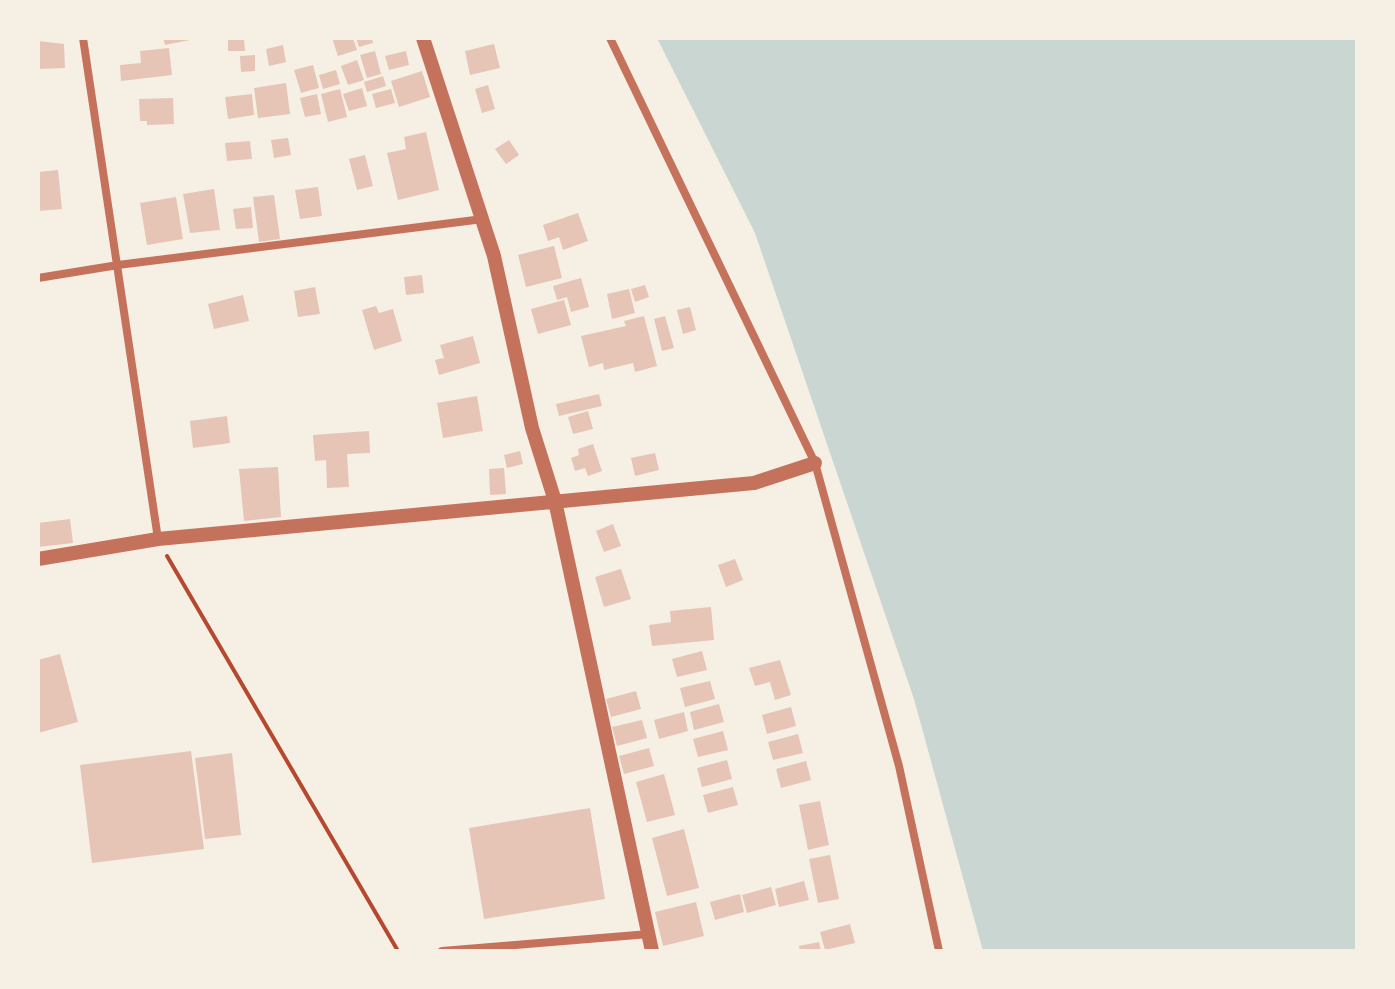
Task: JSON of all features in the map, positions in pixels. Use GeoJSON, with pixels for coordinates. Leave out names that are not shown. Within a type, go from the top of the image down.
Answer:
{"type":"FeatureCollection","features":[{"type":"Feature","properties":{"kind":"street"},"geometry":{"type":"LineString","coordinates":[[83,38],[158,539]]}},
{"type":"Feature","properties":{"kind":"street"},"geometry":{"type":"LineString","coordinates":[[423,38],[494,256],[532,428],[555,501],[652,951]]}},
{"type":"Feature","properties":{"kind":"street"},"geometry":{"type":"LineString","coordinates":[[610,38],[815,463],[899,766],[939,951]]}},
{"type":"Feature","properties":{"kind":"street"},"geometry":{"type":"LineString","coordinates":[[38,278],[483,219]]}},
{"type":"Feature","properties":{"kind":"street"},"geometry":{"type":"LineString","coordinates":[[38,559],[158,539],[754,483],[815,463]]}},
{"type":"Feature","properties":{"kind":"street"},"geometry":{"type":"LineString","coordinates":[[442,951],[649,934]]}},
{"type":"Feature","properties":{"kind":"path"},"geometry":{"type":"LineString","coordinates":[[158,539],[398,951]]}},
{"type":"Feature","properties":{"kind":"shaded area"},"geometry":{"type":"Polygon","coordinates":[[[657,38],[1357,38],[1357,951],[983,951],[914,699],[755,233],[657,38]]]}},
{"type":"Feature","properties":{"kind":"building"},"geometry":{"type":"Polygon","coordinates":[[[163,38],[195,38],[195,39],[165,45],[163,38]]]}},
{"type":"Feature","properties":{"kind":"building"},"geometry":{"type":"Polygon","coordinates":[[[332,38],[353,38],[357,50],[338,56],[332,38]]]}},
{"type":"Feature","properties":{"kind":"building"},"geometry":{"type":"Polygon","coordinates":[[[356,38],[372,38],[373,43],[359,47],[356,38]]]}},
{"type":"Feature","properties":{"kind":"building"},"geometry":{"type":"Polygon","coordinates":[[[244,39],[245,51],[228,51],[228,40],[244,39]]]}},
{"type":"Feature","properties":{"kind":"building"},"geometry":{"type":"Polygon","coordinates":[[[38,41],[64,44],[65,68],[38,69],[38,41]]]}},
{"type":"Feature","properties":{"kind":"building"},"geometry":{"type":"Polygon","coordinates":[[[494,44],[500,68],[470,75],[465,51],[494,44]]]}},
{"type":"Feature","properties":{"kind":"building"},"geometry":{"type":"Polygon","coordinates":[[[283,45],[286,62],[269,66],[266,49],[283,45]]]}},
{"type":"Feature","properties":{"kind":"building"},"geometry":{"type":"Polygon","coordinates":[[[169,48],[172,75],[121,81],[120,65],[141,63],[140,51],[169,48]]]}},
{"type":"Feature","properties":{"kind":"building"},"geometry":{"type":"Polygon","coordinates":[[[375,51],[381,74],[367,78],[360,55],[375,51]]]}},
{"type":"Feature","properties":{"kind":"building"},"geometry":{"type":"Polygon","coordinates":[[[406,51],[409,65],[389,70],[385,56],[406,51]]]}},
{"type":"Feature","properties":{"kind":"building"},"geometry":{"type":"Polygon","coordinates":[[[255,55],[255,71],[241,72],[240,56],[255,55]]]}},
{"type":"Feature","properties":{"kind":"building"},"geometry":{"type":"Polygon","coordinates":[[[357,60],[364,80],[348,85],[341,66],[357,60]]]}},
{"type":"Feature","properties":{"kind":"building"},"geometry":{"type":"Polygon","coordinates":[[[313,65],[319,88],[301,93],[294,70],[313,65]]]}},
{"type":"Feature","properties":{"kind":"building"},"geometry":{"type":"Polygon","coordinates":[[[336,70],[340,84],[323,89],[319,75],[336,70]]]}},
{"type":"Feature","properties":{"kind":"building"},"geometry":{"type":"Polygon","coordinates":[[[422,71],[430,97],[399,107],[391,81],[422,71]]]}},
{"type":"Feature","properties":{"kind":"building"},"geometry":{"type":"Polygon","coordinates":[[[383,76],[386,86],[367,92],[364,82],[383,76]]]}},
{"type":"Feature","properties":{"kind":"building"},"geometry":{"type":"Polygon","coordinates":[[[286,83],[290,114],[258,118],[254,88],[286,83]]]}},
{"type":"Feature","properties":{"kind":"building"},"geometry":{"type":"Polygon","coordinates":[[[488,85],[495,109],[482,113],[475,89],[488,85]]]}},
{"type":"Feature","properties":{"kind":"building"},"geometry":{"type":"Polygon","coordinates":[[[362,88],[367,106],[349,111],[343,94],[362,88]]]}},
{"type":"Feature","properties":{"kind":"building"},"geometry":{"type":"Polygon","coordinates":[[[340,89],[347,117],[328,122],[321,94],[340,89]]]}},
{"type":"Feature","properties":{"kind":"building"},"geometry":{"type":"Polygon","coordinates":[[[391,89],[395,103],[376,108],[372,94],[391,89]]]}},
{"type":"Feature","properties":{"kind":"building"},"geometry":{"type":"Polygon","coordinates":[[[252,94],[254,115],[228,119],[225,97],[252,94]]]}},
{"type":"Feature","properties":{"kind":"building"},"geometry":{"type":"Polygon","coordinates":[[[317,94],[321,114],[305,117],[300,98],[317,94]]]}},
{"type":"Feature","properties":{"kind":"building"},"geometry":{"type":"Polygon","coordinates":[[[173,98],[174,124],[147,125],[147,121],[140,121],[139,99],[173,98]]]}},
{"type":"Feature","properties":{"kind":"building"},"geometry":{"type":"Polygon","coordinates":[[[426,132],[439,190],[398,200],[387,153],[406,149],[404,137],[426,132]]]}},
{"type":"Feature","properties":{"kind":"building"},"geometry":{"type":"Polygon","coordinates":[[[288,138],[291,155],[274,158],[271,140],[288,138]]]}},
{"type":"Feature","properties":{"kind":"building"},"geometry":{"type":"Polygon","coordinates":[[[509,140],[519,155],[506,164],[495,149],[509,140]]]}},
{"type":"Feature","properties":{"kind":"building"},"geometry":{"type":"Polygon","coordinates":[[[250,141],[252,159],[227,161],[225,143],[250,141]]]}},
{"type":"Feature","properties":{"kind":"building"},"geometry":{"type":"Polygon","coordinates":[[[365,155],[373,186],[357,190],[349,159],[365,155]]]}},
{"type":"Feature","properties":{"kind":"building"},"geometry":{"type":"Polygon","coordinates":[[[58,170],[62,209],[38,211],[38,172],[58,170]]]}},
{"type":"Feature","properties":{"kind":"building"},"geometry":{"type":"Polygon","coordinates":[[[318,187],[322,216],[300,219],[295,190],[318,187]]]}},
{"type":"Feature","properties":{"kind":"building"},"geometry":{"type":"Polygon","coordinates":[[[214,189],[220,230],[190,233],[183,194],[214,189]]]}},
{"type":"Feature","properties":{"kind":"building"},"geometry":{"type":"Polygon","coordinates":[[[274,195],[280,239],[259,242],[253,197],[274,195]]]}},
{"type":"Feature","properties":{"kind":"building"},"geometry":{"type":"Polygon","coordinates":[[[176,197],[183,239],[147,245],[140,203],[176,197]]]}},
{"type":"Feature","properties":{"kind":"building"},"geometry":{"type":"Polygon","coordinates":[[[251,207],[253,228],[236,229],[233,209],[251,207]]]}},
{"type":"Feature","properties":{"kind":"building"},"geometry":{"type":"Polygon","coordinates":[[[578,213],[588,241],[563,250],[559,237],[548,241],[543,225],[578,213]]]}},
{"type":"Feature","properties":{"kind":"building"},"geometry":{"type":"Polygon","coordinates":[[[554,246],[562,278],[526,287],[518,255],[554,246]]]}},
{"type":"Feature","properties":{"kind":"building"},"geometry":{"type":"Polygon","coordinates":[[[422,275],[424,293],[406,295],[404,277],[422,275]]]}},
{"type":"Feature","properties":{"kind":"building"},"geometry":{"type":"Polygon","coordinates":[[[581,278],[589,307],[571,312],[567,297],[557,300],[553,286],[581,278]]]}},
{"type":"Feature","properties":{"kind":"building"},"geometry":{"type":"Polygon","coordinates":[[[645,285],[649,297],[635,302],[631,289],[645,285]]]}},
{"type":"Feature","properties":{"kind":"building"},"geometry":{"type":"Polygon","coordinates":[[[315,287],[320,314],[298,317],[294,291],[315,287]]]}},
{"type":"Feature","properties":{"kind":"building"},"geometry":{"type":"Polygon","coordinates":[[[629,289],[635,313],[612,319],[607,294],[629,289]]]}},
{"type":"Feature","properties":{"kind":"building"},"geometry":{"type":"Polygon","coordinates":[[[243,295],[249,321],[214,329],[208,304],[243,295]]]}},
{"type":"Feature","properties":{"kind":"building"},"geometry":{"type":"Polygon","coordinates":[[[564,300],[571,325],[538,334],[531,309],[564,300]]]}},
{"type":"Feature","properties":{"kind":"building"},"geometry":{"type":"Polygon","coordinates":[[[376,306],[379,313],[393,309],[402,341],[374,350],[362,310],[376,306]]]}},
{"type":"Feature","properties":{"kind":"building"},"geometry":{"type":"Polygon","coordinates":[[[690,307],[696,330],[683,334],[677,310],[690,307]]]}},
{"type":"Feature","properties":{"kind":"building"},"geometry":{"type":"Polygon","coordinates":[[[644,316],[657,366],[635,372],[633,363],[604,370],[603,363],[589,367],[581,336],[626,326],[624,321],[644,316]]]}},
{"type":"Feature","properties":{"kind":"building"},"geometry":{"type":"Polygon","coordinates":[[[665,316],[674,348],[662,351],[654,319],[665,316]]]}},
{"type":"Feature","properties":{"kind":"building"},"geometry":{"type":"Polygon","coordinates":[[[473,336],[480,363],[439,375],[435,360],[444,358],[440,345],[473,336]]]}},
{"type":"Feature","properties":{"kind":"building"},"geometry":{"type":"Polygon","coordinates":[[[599,394],[602,406],[559,416],[556,404],[599,394]]]}},
{"type":"Feature","properties":{"kind":"building"},"geometry":{"type":"Polygon","coordinates":[[[477,396],[483,431],[443,438],[437,403],[477,396]]]}},
{"type":"Feature","properties":{"kind":"building"},"geometry":{"type":"Polygon","coordinates":[[[588,411],[593,429],[573,434],[568,417],[588,411]]]}},
{"type":"Feature","properties":{"kind":"building"},"geometry":{"type":"Polygon","coordinates":[[[227,416],[230,443],[193,448],[190,421],[227,416]]]}},
{"type":"Feature","properties":{"kind":"building"},"geometry":{"type":"Polygon","coordinates":[[[369,431],[370,453],[347,454],[349,487],[327,488],[326,460],[315,461],[313,435],[369,431]]]}},
{"type":"Feature","properties":{"kind":"building"},"geometry":{"type":"Polygon","coordinates":[[[593,444],[602,471],[588,476],[585,468],[575,471],[571,458],[579,455],[578,449],[593,444]]]}},
{"type":"Feature","properties":{"kind":"building"},"geometry":{"type":"Polygon","coordinates":[[[520,451],[523,464],[507,468],[504,455],[520,451]]]}},
{"type":"Feature","properties":{"kind":"building"},"geometry":{"type":"Polygon","coordinates":[[[655,453],[659,470],[635,476],[631,458],[655,453]]]}},
{"type":"Feature","properties":{"kind":"building"},"geometry":{"type":"Polygon","coordinates":[[[278,467],[281,517],[244,521],[239,469],[278,467]]]}},
{"type":"Feature","properties":{"kind":"building"},"geometry":{"type":"Polygon","coordinates":[[[504,468],[506,494],[490,495],[489,469],[504,468]]]}},
{"type":"Feature","properties":{"kind":"building"},"geometry":{"type":"Polygon","coordinates":[[[70,519],[73,543],[38,547],[38,523],[70,519]]]}},
{"type":"Feature","properties":{"kind":"building"},"geometry":{"type":"Polygon","coordinates":[[[613,524],[621,546],[604,552],[596,531],[613,524]]]}},
{"type":"Feature","properties":{"kind":"building"},"geometry":{"type":"Polygon","coordinates":[[[735,559],[743,580],[726,587],[718,565],[735,559]]]}},
{"type":"Feature","properties":{"kind":"building"},"geometry":{"type":"Polygon","coordinates":[[[621,569],[631,599],[604,607],[595,577],[621,569]]]}},
{"type":"Feature","properties":{"kind":"building"},"geometry":{"type":"Polygon","coordinates":[[[711,607],[714,640],[652,646],[649,625],[671,622],[670,611],[711,607]]]}},
{"type":"Feature","properties":{"kind":"building"},"geometry":{"type":"Polygon","coordinates":[[[702,651],[707,670],[677,677],[672,659],[702,651]]]}},
{"type":"Feature","properties":{"kind":"building"},"geometry":{"type":"Polygon","coordinates":[[[60,654],[78,722],[38,733],[38,660],[60,654]]]}},
{"type":"Feature","properties":{"kind":"building"},"geometry":{"type":"Polygon","coordinates":[[[780,660],[791,695],[775,700],[770,682],[755,686],[749,668],[780,660]]]}},
{"type":"Feature","properties":{"kind":"building"},"geometry":{"type":"Polygon","coordinates":[[[710,681],[715,699],[685,707],[680,688],[710,681]]]}},
{"type":"Feature","properties":{"kind":"building"},"geometry":{"type":"Polygon","coordinates":[[[636,691],[641,709],[611,717],[606,699],[636,691]]]}},
{"type":"Feature","properties":{"kind":"building"},"geometry":{"type":"Polygon","coordinates":[[[719,704],[724,722],[694,730],[690,712],[719,704]]]}},
{"type":"Feature","properties":{"kind":"building"},"geometry":{"type":"Polygon","coordinates":[[[791,707],[796,726],[767,734],[762,715],[791,707]]]}},
{"type":"Feature","properties":{"kind":"building"},"geometry":{"type":"Polygon","coordinates":[[[684,712],[688,731],[659,739],[654,720],[684,712]]]}},
{"type":"Feature","properties":{"kind":"building"},"geometry":{"type":"Polygon","coordinates":[[[642,720],[647,738],[617,746],[612,727],[642,720]]]}},
{"type":"Feature","properties":{"kind":"building"},"geometry":{"type":"Polygon","coordinates":[[[723,731],[728,750],[698,757],[693,739],[723,731]]]}},
{"type":"Feature","properties":{"kind":"building"},"geometry":{"type":"Polygon","coordinates":[[[798,734],[803,753],[773,760],[768,742],[798,734]]]}},
{"type":"Feature","properties":{"kind":"building"},"geometry":{"type":"Polygon","coordinates":[[[649,748],[654,766],[624,774],[619,756],[649,748]]]}},
{"type":"Feature","properties":{"kind":"building"},"geometry":{"type":"Polygon","coordinates":[[[191,751],[204,849],[92,863],[80,765],[191,751]]]}},
{"type":"Feature","properties":{"kind":"building"},"geometry":{"type":"Polygon","coordinates":[[[232,753],[241,835],[205,839],[195,758],[232,753]]]}},
{"type":"Feature","properties":{"kind":"building"},"geometry":{"type":"Polygon","coordinates":[[[727,760],[732,779],[702,787],[697,768],[727,760]]]}},
{"type":"Feature","properties":{"kind":"building"},"geometry":{"type":"Polygon","coordinates":[[[806,761],[811,780],[781,788],[776,769],[806,761]]]}},
{"type":"Feature","properties":{"kind":"building"},"geometry":{"type":"Polygon","coordinates":[[[664,774],[675,815],[647,822],[636,782],[664,774]]]}},
{"type":"Feature","properties":{"kind":"building"},"geometry":{"type":"Polygon","coordinates":[[[733,787],[738,805],[708,813],[703,795],[733,787]]]}},
{"type":"Feature","properties":{"kind":"building"},"geometry":{"type":"Polygon","coordinates":[[[820,801],[829,845],[808,850],[799,805],[820,801]]]}},
{"type":"Feature","properties":{"kind":"building"},"geometry":{"type":"Polygon","coordinates":[[[590,808],[605,899],[484,919],[469,828],[590,808]]]}},
{"type":"Feature","properties":{"kind":"building"},"geometry":{"type":"Polygon","coordinates":[[[684,829],[699,888],[667,896],[652,838],[684,829]]]}},
{"type":"Feature","properties":{"kind":"building"},"geometry":{"type":"Polygon","coordinates":[[[830,855],[839,899],[818,903],[809,859],[830,855]]]}},
{"type":"Feature","properties":{"kind":"building"},"geometry":{"type":"Polygon","coordinates":[[[804,881],[809,900],[779,907],[775,889],[804,881]]]}},
{"type":"Feature","properties":{"kind":"building"},"geometry":{"type":"Polygon","coordinates":[[[771,887],[776,905],[747,913],[742,895],[771,887]]]}},
{"type":"Feature","properties":{"kind":"building"},"geometry":{"type":"Polygon","coordinates":[[[740,894],[744,912],[715,920],[710,902],[740,894]]]}},
{"type":"Feature","properties":{"kind":"building"},"geometry":{"type":"Polygon","coordinates":[[[696,902],[704,936],[663,946],[655,912],[696,902]]]}},
{"type":"Feature","properties":{"kind":"building"},"geometry":{"type":"Polygon","coordinates":[[[850,924],[855,943],[825,950],[820,932],[850,924]]]}},
{"type":"Feature","properties":{"kind":"building"},"geometry":{"type":"Polygon","coordinates":[[[819,942],[821,951],[800,951],[799,946],[819,942]]]}}]}
